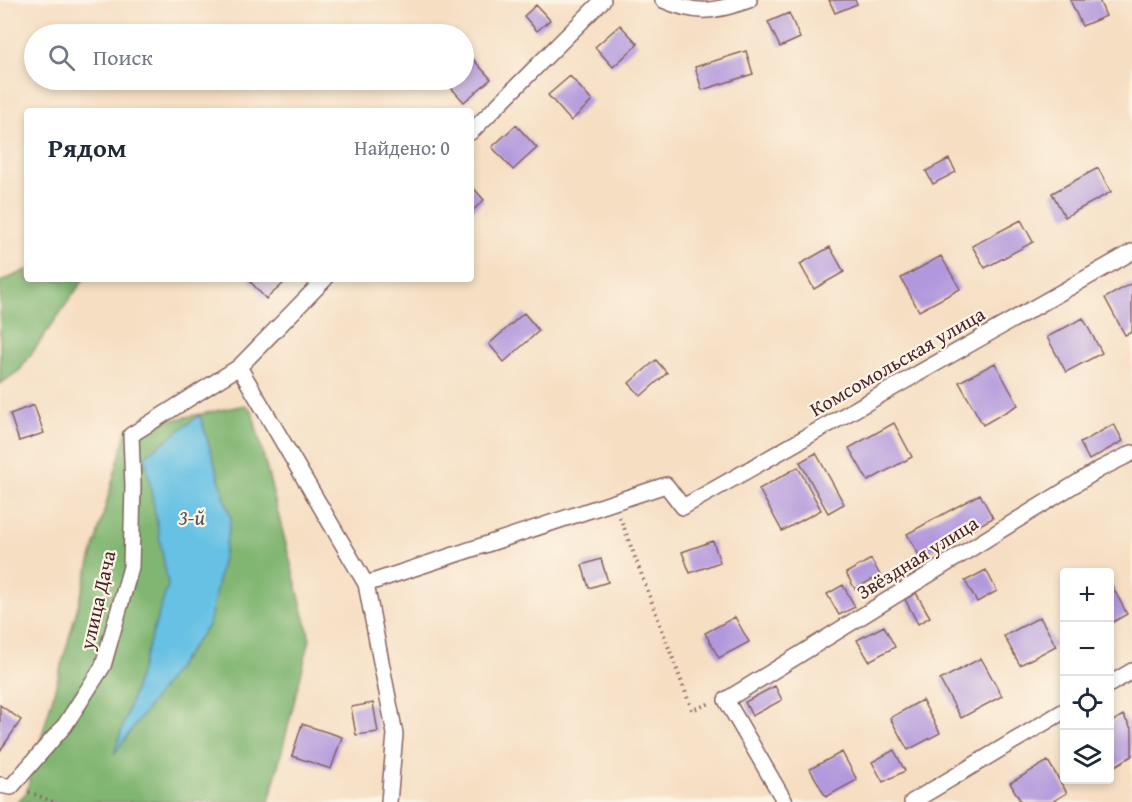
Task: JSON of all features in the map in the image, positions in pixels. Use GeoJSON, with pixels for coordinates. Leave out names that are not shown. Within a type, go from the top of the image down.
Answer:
{"type":"FeatureCollection","features":[{"type":"Feature","properties":{"kind":"street"},"geometry":{"type":"LineString","coordinates":[[474,129],[603,0]]}},
{"type":"Feature","properties":{"kind":"street"},"geometry":{"type":"LineString","coordinates":[[663,0],[681,8],[718,10],[748,0]]}},
{"type":"Feature","properties":{"kind":"street","name":"Комсомольская улица"},"geometry":{"type":"LineString","coordinates":[[615,502],[666,485],[684,507],[1132,252]]}},
{"type":"Feature","properties":{"kind":"street","name":"улица Дача"},"geometry":{"type":"LineString","coordinates":[[5,786],[65,725],[103,666],[131,567],[133,486],[131,435],[239,367],[323,282]]}},
{"type":"Feature","properties":{"kind":"street"},"geometry":{"type":"LineString","coordinates":[[239,367],[366,584],[395,734],[389,802]]}},
{"type":"Feature","properties":{"kind":"street","name":"Звёздная улица"},"geometry":{"type":"LineString","coordinates":[[726,700],[1098,470],[1132,453]]}},
{"type":"Feature","properties":{"kind":"street"},"geometry":{"type":"LineString","coordinates":[[366,584],[615,502]]}},
{"type":"Feature","properties":{"kind":"street"},"geometry":{"type":"LineString","coordinates":[[1114,682],[1132,671]]}},
{"type":"Feature","properties":{"kind":"street"},"geometry":{"type":"LineString","coordinates":[[726,700],[785,802]]}},
{"type":"Feature","properties":{"kind":"street"},"geometry":{"type":"LineString","coordinates":[[912,802],[1060,714]]}},
{"type":"Feature","properties":{"kind":"path"},"geometry":{"type":"LineString","coordinates":[[615,502],[692,710],[709,703],[726,700]]}},
{"type":"Feature","properties":{"kind":"path"},"geometry":{"type":"LineString","coordinates":[[5,786],[30,792],[53,802]]}},
{"type":"Feature","properties":{"kind":"green space"},"geometry":{"type":"Polygon","coordinates":[[[24,271],[24,282],[82,282],[20,370],[0,384],[0,282],[24,271]]]}},
{"type":"Feature","properties":{"kind":"green space"},"geometry":{"type":"Polygon","coordinates":[[[245,405],[252,411],[310,639],[269,802],[17,802],[26,793],[127,429],[245,405]]]}},
{"type":"Feature","properties":{"kind":"water","name":"3-й"},"geometry":{"type":"Polygon","coordinates":[[[200,415],[231,519],[209,624],[114,754],[168,585],[145,456],[200,415]]]}},
{"type":"Feature","properties":{"kind":"building"},"geometry":{"type":"Polygon","coordinates":[[[829,0],[855,0],[857,4],[835,13],[829,0]]]}},
{"type":"Feature","properties":{"kind":"building"},"geometry":{"type":"Polygon","coordinates":[[[1070,0],[1099,0],[1106,16],[1082,26],[1070,0]]]}},
{"type":"Feature","properties":{"kind":"building"},"geometry":{"type":"Polygon","coordinates":[[[536,5],[550,20],[537,31],[524,16],[536,5]]]}},
{"type":"Feature","properties":{"kind":"building"},"geometry":{"type":"Polygon","coordinates":[[[789,13],[800,38],[780,47],[768,22],[789,13]]]}},
{"type":"Feature","properties":{"kind":"building"},"geometry":{"type":"Polygon","coordinates":[[[620,25],[638,44],[613,67],[595,47],[620,25]]]}},
{"type":"Feature","properties":{"kind":"building"},"geometry":{"type":"Polygon","coordinates":[[[746,51],[753,74],[702,90],[695,67],[746,51]]]}},
{"type":"Feature","properties":{"kind":"building"},"geometry":{"type":"Polygon","coordinates":[[[474,60],[491,79],[464,102],[453,90],[474,90],[474,60]]]}},
{"type":"Feature","properties":{"kind":"building"},"geometry":{"type":"Polygon","coordinates":[[[570,76],[592,101],[571,121],[548,95],[570,76]]]}},
{"type":"Feature","properties":{"kind":"building"},"geometry":{"type":"Polygon","coordinates":[[[516,125],[537,148],[513,170],[492,147],[516,125]]]}},
{"type":"Feature","properties":{"kind":"building"},"geometry":{"type":"Polygon","coordinates":[[[949,159],[956,172],[933,184],[926,171],[949,159]]]}},
{"type":"Feature","properties":{"kind":"building"},"geometry":{"type":"Polygon","coordinates":[[[1098,168],[1111,192],[1065,217],[1052,193],[1098,168]]]}},
{"type":"Feature","properties":{"kind":"building"},"geometry":{"type":"Polygon","coordinates":[[[474,188],[484,200],[474,209],[474,188]]]}},
{"type":"Feature","properties":{"kind":"building"},"geometry":{"type":"Polygon","coordinates":[[[1021,220],[1033,242],[985,268],[972,246],[1021,220]]]}},
{"type":"Feature","properties":{"kind":"building"},"geometry":{"type":"Polygon","coordinates":[[[830,247],[844,272],[814,289],[800,264],[830,247]]]}},
{"type":"Feature","properties":{"kind":"building"},"geometry":{"type":"Polygon","coordinates":[[[941,256],[960,289],[919,311],[901,278],[941,256]]]}},
{"type":"Feature","properties":{"kind":"building"},"geometry":{"type":"Polygon","coordinates":[[[251,282],[281,282],[283,284],[266,299],[251,282]]]}},
{"type":"Feature","properties":{"kind":"building"},"geometry":{"type":"Polygon","coordinates":[[[1132,283],[1132,332],[1125,335],[1105,298],[1132,283]]]}},
{"type":"Feature","properties":{"kind":"building"},"geometry":{"type":"Polygon","coordinates":[[[524,313],[539,331],[504,362],[489,344],[524,313]]]}},
{"type":"Feature","properties":{"kind":"building"},"geometry":{"type":"Polygon","coordinates":[[[1083,318],[1102,353],[1066,372],[1047,337],[1083,318]]]}},
{"type":"Feature","properties":{"kind":"building"},"geometry":{"type":"Polygon","coordinates":[[[656,360],[667,373],[641,396],[629,383],[656,360]]]}},
{"type":"Feature","properties":{"kind":"building"},"geometry":{"type":"Polygon","coordinates":[[[995,363],[1018,405],[983,425],[959,382],[995,363]]]}},
{"type":"Feature","properties":{"kind":"building"},"geometry":{"type":"Polygon","coordinates":[[[34,405],[44,433],[19,441],[10,414],[34,405]]]}},
{"type":"Feature","properties":{"kind":"building"},"geometry":{"type":"Polygon","coordinates":[[[894,423],[912,457],[868,481],[849,448],[894,423]]]}},
{"type":"Feature","properties":{"kind":"building"},"geometry":{"type":"Polygon","coordinates":[[[1114,424],[1123,441],[1089,460],[1080,443],[1114,424]]]}},
{"type":"Feature","properties":{"kind":"building"},"geometry":{"type":"Polygon","coordinates":[[[816,453],[844,504],[828,513],[800,462],[816,453]]]}},
{"type":"Feature","properties":{"kind":"building"},"geometry":{"type":"Polygon","coordinates":[[[798,467],[821,510],[782,531],[759,489],[798,467]]]}},
{"type":"Feature","properties":{"kind":"building"},"geometry":{"type":"Polygon","coordinates":[[[980,494],[993,518],[920,557],[907,534],[980,494]]]}},
{"type":"Feature","properties":{"kind":"building"},"geometry":{"type":"Polygon","coordinates":[[[713,541],[720,562],[690,573],[682,552],[713,541]]]}},
{"type":"Feature","properties":{"kind":"building"},"geometry":{"type":"Polygon","coordinates":[[[601,559],[608,582],[589,588],[582,565],[601,559]]]}},
{"type":"Feature","properties":{"kind":"building"},"geometry":{"type":"Polygon","coordinates":[[[871,559],[880,575],[855,589],[846,573],[871,559]]]}},
{"type":"Feature","properties":{"kind":"building"},"geometry":{"type":"Polygon","coordinates":[[[986,570],[997,591],[977,602],[965,581],[986,570]]]}},
{"type":"Feature","properties":{"kind":"building"},"geometry":{"type":"Polygon","coordinates":[[[843,585],[855,607],[839,615],[827,594],[843,585]]]}},
{"type":"Feature","properties":{"kind":"building"},"geometry":{"type":"Polygon","coordinates":[[[1114,590],[1127,614],[1114,622],[1114,590]]]}},
{"type":"Feature","properties":{"kind":"building"},"geometry":{"type":"Polygon","coordinates":[[[916,593],[930,617],[918,624],[905,599],[916,593]]]}},
{"type":"Feature","properties":{"kind":"building"},"geometry":{"type":"Polygon","coordinates":[[[735,617],[749,642],[719,658],[705,633],[735,617]]]}},
{"type":"Feature","properties":{"kind":"building"},"geometry":{"type":"Polygon","coordinates":[[[1040,617],[1056,646],[1020,665],[1004,636],[1040,617]]]}},
{"type":"Feature","properties":{"kind":"building"},"geometry":{"type":"Polygon","coordinates":[[[884,626],[895,647],[869,661],[857,640],[884,626]]]}},
{"type":"Feature","properties":{"kind":"building"},"geometry":{"type":"Polygon","coordinates":[[[981,658],[1002,696],[961,718],[940,680],[981,658]]]}},
{"type":"Feature","properties":{"kind":"building"},"geometry":{"type":"Polygon","coordinates":[[[775,686],[782,700],[752,716],[745,702],[775,686]]]}},
{"type":"Feature","properties":{"kind":"building"},"geometry":{"type":"Polygon","coordinates":[[[922,700],[940,733],[908,750],[890,718],[922,700]]]}},
{"type":"Feature","properties":{"kind":"building"},"geometry":{"type":"Polygon","coordinates":[[[373,703],[378,732],[356,735],[351,707],[373,703]]]}},
{"type":"Feature","properties":{"kind":"building"},"geometry":{"type":"Polygon","coordinates":[[[0,705],[21,720],[0,751],[0,705]]]}},
{"type":"Feature","properties":{"kind":"building"},"geometry":{"type":"Polygon","coordinates":[[[1123,715],[1132,730],[1132,756],[1114,767],[1114,730],[1114,721],[1123,715]]]}},
{"type":"Feature","properties":{"kind":"building"},"geometry":{"type":"Polygon","coordinates":[[[302,724],[342,737],[331,769],[292,756],[302,724]]]}},
{"type":"Feature","properties":{"kind":"building"},"geometry":{"type":"Polygon","coordinates":[[[894,750],[905,771],[883,782],[872,762],[894,750]]]}},
{"type":"Feature","properties":{"kind":"building"},"geometry":{"type":"Polygon","coordinates":[[[842,752],[857,780],[826,797],[810,769],[842,752]]]}},
{"type":"Feature","properties":{"kind":"building"},"geometry":{"type":"Polygon","coordinates":[[[1048,761],[1067,793],[1052,802],[1021,802],[1010,783],[1048,761]]]}}]}
